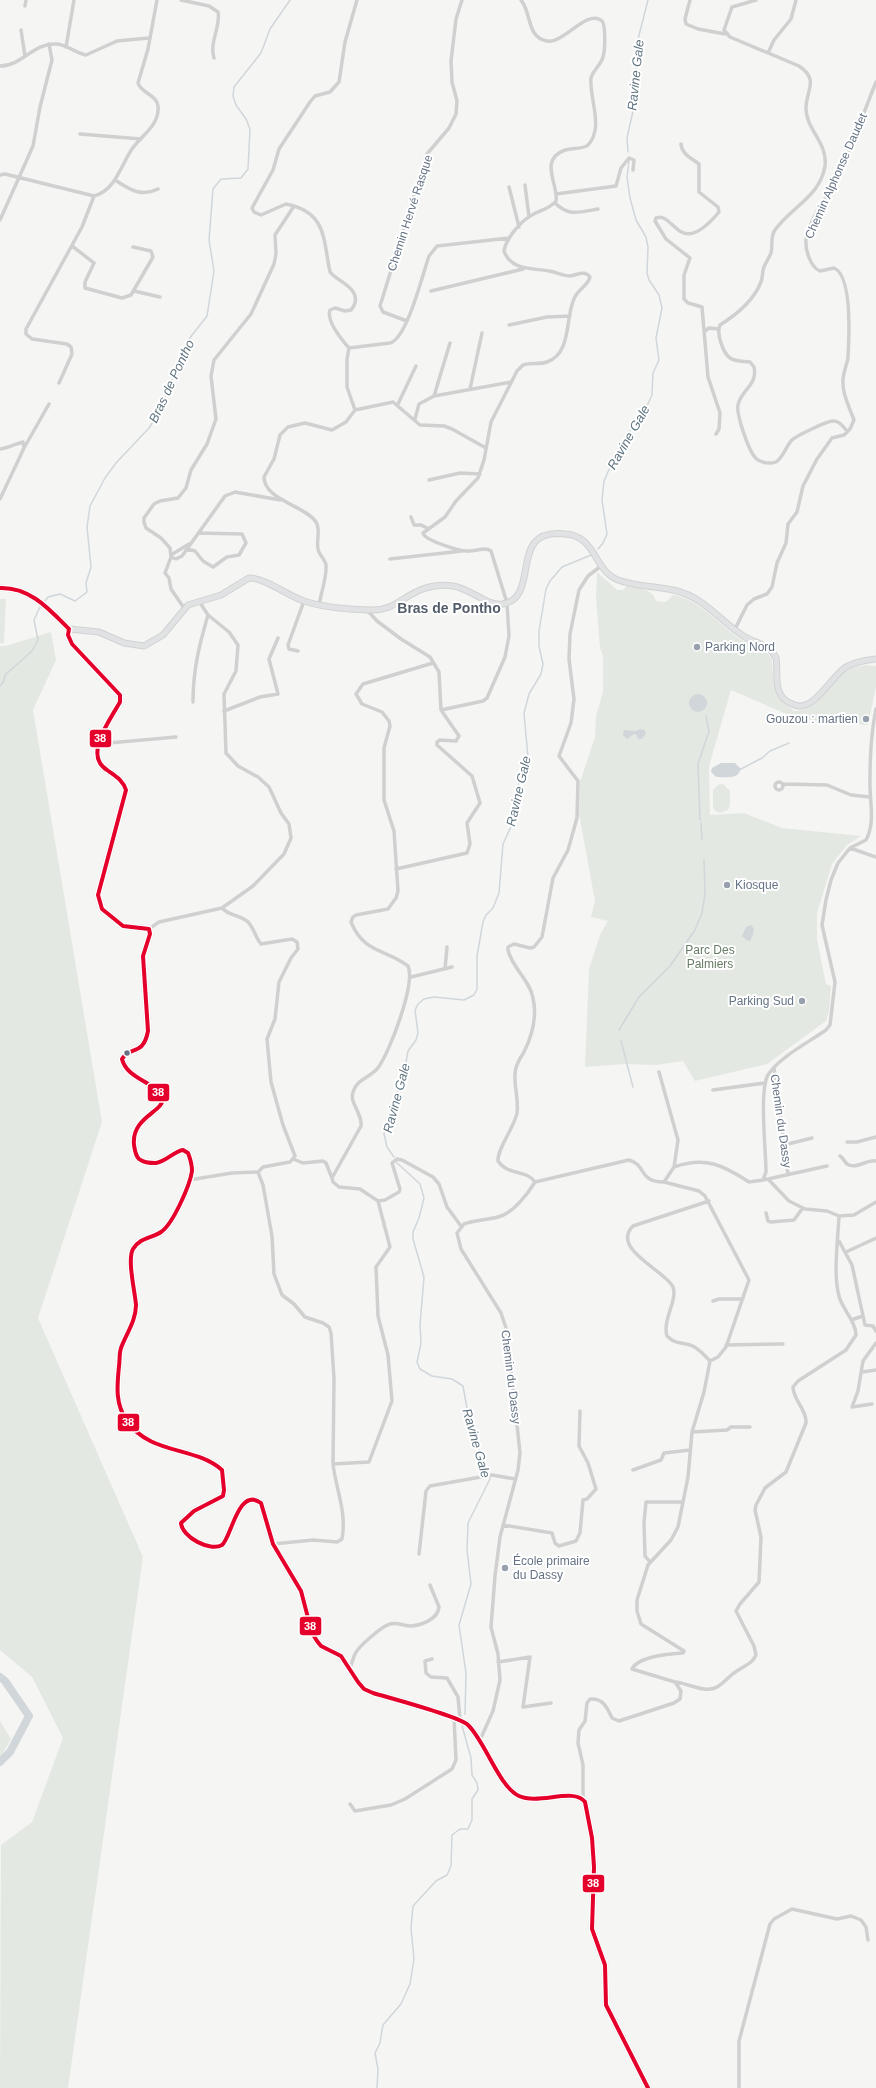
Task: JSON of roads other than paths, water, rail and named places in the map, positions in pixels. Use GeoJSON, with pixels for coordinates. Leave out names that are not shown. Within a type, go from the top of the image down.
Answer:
{"type":"FeatureCollection","features":[{"type":"Feature","properties":{"kind":"main road"},"geometry":{"type":"LineString","coordinates":[[0,588],[16,589],[37,599],[69,629],[98,632],[124,643],[144,646],[163,635],[184,608],[199,601],[221,595],[245,580],[253,578],[304,601],[319,605],[367,610],[390,608],[416,592],[439,586],[463,588],[495,604],[507,603],[513,600],[520,592],[530,550],[536,540],[544,534],[566,534],[576,536],[589,546],[601,566],[608,574],[620,581],[678,591],[689,596],[708,607],[746,638],[766,646],[774,652],[777,684],[780,694],[786,701],[796,707],[804,707],[813,701],[835,676],[847,667],[866,660],[876,659]]}},
{"type":"Feature","properties":{"kind":"main road"},"geometry":{"type":"LineString","coordinates":[[69,629],[68,634],[72,644],[120,695],[120,702],[98,744],[97,760],[101,766],[119,778],[126,790],[98,894],[99,904],[102,909],[123,926],[149,929],[150,934],[143,956],[148,1031],[146,1040],[141,1048],[126,1054],[122,1059],[128,1071],[156,1090],[162,1097],[162,1102],[158,1109],[139,1123],[134,1139],[135,1153],[138,1158],[145,1163],[158,1163],[181,1150],[186,1151],[190,1158],[192,1170],[175,1217],[168,1227],[160,1233],[140,1241],[133,1248],[130,1255],[135,1290],[136,1312],[120,1349],[116,1394],[119,1407],[127,1422],[144,1438],[161,1447],[203,1458],[215,1464],[222,1470],[224,1490],[223,1496],[187,1516],[181,1523],[182,1531],[187,1536],[203,1544],[216,1546],[222,1545],[226,1541],[237,1512],[247,1502],[255,1500],[263,1506],[274,1544],[301,1592],[312,1633],[321,1646],[341,1656],[364,1689],[457,1718],[469,1725],[480,1740],[505,1782],[519,1796],[541,1799],[574,1795],[583,1799],[588,1808],[594,1867],[592,1929],[605,1965],[606,2005],[648,2088]]}},
{"type":"Feature","properties":{"kind":"street"},"geometry":{"type":"LineString","coordinates":[[25,6],[26,0]]}},
{"type":"Feature","properties":{"kind":"street"},"geometry":{"type":"LineString","coordinates":[[66,47],[74,0]]}},
{"type":"Feature","properties":{"kind":"street"},"geometry":{"type":"LineString","coordinates":[[0,175],[94,196],[103,192],[115,180],[132,150],[152,127],[158,108],[156,100],[142,90],[138,83],[148,49],[157,0]]}},
{"type":"Feature","properties":{"kind":"street"},"geometry":{"type":"LineString","coordinates":[[181,0],[198,1],[213,8],[218,14],[212,49],[214,58]]}},
{"type":"Feature","properties":{"kind":"street"},"geometry":{"type":"LineString","coordinates":[[355,410],[347,387],[347,359],[349,348],[329,315],[330,310],[335,308],[345,311],[351,310],[354,304],[353,292],[346,283],[335,278],[330,272],[323,231],[319,223],[306,210],[294,206],[284,204],[261,215],[254,212],[252,208],[273,170],[279,149],[310,102],[315,96],[330,92],[339,82],[345,42],[357,0]]}},
{"type":"Feature","properties":{"kind":"street","name":"Chemin Hervé Rasque"},"geometry":{"type":"LineString","coordinates":[[407,321],[383,312],[380,306],[427,154],[449,128],[456,114],[457,100],[452,82],[451,61],[456,19],[462,0]]}},
{"type":"Feature","properties":{"kind":"street"},"geometry":{"type":"LineString","coordinates":[[521,0],[526,8],[533,32],[540,39],[555,40],[590,19],[600,20],[604,25],[603,57],[591,80],[595,133],[587,146],[566,150],[554,160],[551,170],[556,194],[555,203]]}},
{"type":"Feature","properties":{"kind":"street"},"geometry":{"type":"LineString","coordinates":[[690,0],[685,19],[686,24],[698,29],[725,34],[768,54],[799,66],[809,76],[810,89],[806,106],[807,114],[809,123],[822,143],[825,153],[823,174],[814,192],[774,232],[771,252],[758,288],[738,313],[720,325],[718,329],[724,350],[729,358],[750,362],[754,367],[753,381],[739,400],[737,409],[748,448],[758,460],[766,463],[777,461],[793,439],[830,421],[839,423],[847,431],[844,435],[835,436],[817,459],[803,486],[798,509],[788,524],[786,543],[777,563],[772,587],[766,594],[754,599],[747,605],[735,629]]}},
{"type":"Feature","properties":{"kind":"street"},"geometry":{"type":"LineString","coordinates":[[725,34],[724,26],[732,7],[756,0]]}},
{"type":"Feature","properties":{"kind":"street"},"geometry":{"type":"LineString","coordinates":[[768,54],[774,40],[788,25],[796,0]]}},
{"type":"Feature","properties":{"kind":"street"},"geometry":{"type":"LineString","coordinates":[[21,30],[25,56]]}},
{"type":"Feature","properties":{"kind":"street"},"geometry":{"type":"LineString","coordinates":[[0,66],[15,63],[38,48],[49,44],[60,44],[86,55],[117,41],[149,38]]}},
{"type":"Feature","properties":{"kind":"street"},"geometry":{"type":"LineString","coordinates":[[0,220],[34,141],[40,107],[52,60],[49,44]]}},
{"type":"Feature","properties":{"kind":"street","name":"Chemin Alphonse Daudet"},"geometry":{"type":"LineString","coordinates":[[847,431],[853,425],[854,420],[843,386],[842,377],[848,358],[850,303],[840,272],[834,268],[820,271],[814,267],[807,249],[806,240],[823,200],[836,180],[876,82]]}},
{"type":"Feature","properties":{"kind":"street"},"geometry":{"type":"LineString","coordinates":[[80,134],[141,139]]}},
{"type":"Feature","properties":{"kind":"street"},"geometry":{"type":"LineString","coordinates":[[681,144],[685,154],[699,164],[699,192],[718,207],[719,212],[706,226],[690,234],[683,233],[663,218],[656,218],[655,221],[666,239],[690,258],[684,275],[684,300],[688,303],[702,307],[708,377],[720,413],[719,429],[716,434]]}},
{"type":"Feature","properties":{"kind":"street"},"geometry":{"type":"LineString","coordinates":[[556,194],[616,186],[621,168],[629,158],[634,160],[633,170]]}},
{"type":"Feature","properties":{"kind":"street"},"geometry":{"type":"LineString","coordinates":[[115,180],[136,192],[150,193],[158,189]]}},
{"type":"Feature","properties":{"kind":"street"},"geometry":{"type":"LineString","coordinates":[[525,185],[529,217]]}},
{"type":"Feature","properties":{"kind":"street"},"geometry":{"type":"LineString","coordinates":[[509,187],[519,227]]}},
{"type":"Feature","properties":{"kind":"street"},"geometry":{"type":"LineString","coordinates":[[59,383],[72,354],[71,347],[67,344],[32,339],[26,334],[26,329],[72,246],[89,212],[94,196]]}},
{"type":"Feature","properties":{"kind":"street"},"geometry":{"type":"LineString","coordinates":[[463,551],[427,538],[422,534],[427,528],[444,517],[456,501],[473,485],[480,474],[491,422],[511,382],[523,365],[541,364],[555,357],[563,347],[574,297],[589,281],[590,275],[585,273],[567,275],[550,271],[524,268],[510,261],[505,255],[504,247],[519,227],[529,217],[555,203]]}},
{"type":"Feature","properties":{"kind":"street"},"geometry":{"type":"LineString","coordinates":[[555,203],[562,210],[570,213],[598,209]]}},
{"type":"Feature","properties":{"kind":"street"},"geometry":{"type":"LineString","coordinates":[[282,500],[235,492],[222,498],[187,549],[179,558],[176,559],[171,556],[166,543],[146,528],[144,522],[144,518],[154,504],[160,501],[178,498],[186,488],[191,470],[207,444],[215,424],[216,411],[211,376],[214,360],[251,314],[274,264],[276,252],[275,235],[294,206]]}},
{"type":"Feature","properties":{"kind":"street"},"geometry":{"type":"LineString","coordinates":[[349,348],[393,342],[397,339],[407,321],[429,256],[434,248],[437,246],[510,238]]}},
{"type":"Feature","properties":{"kind":"street"},"geometry":{"type":"LineString","coordinates":[[72,246],[94,263],[85,282],[85,288],[122,298],[131,295],[134,291],[153,254],[133,246]]}},
{"type":"Feature","properties":{"kind":"street"},"geometry":{"type":"LineString","coordinates":[[431,291],[524,268]]}},
{"type":"Feature","properties":{"kind":"street"},"geometry":{"type":"LineString","coordinates":[[134,291],[160,297]]}},
{"type":"Feature","properties":{"kind":"street"},"geometry":{"type":"LineString","coordinates":[[509,325],[548,317],[570,316]]}},
{"type":"Feature","properties":{"kind":"street"},"geometry":{"type":"LineString","coordinates":[[705,331],[709,328],[718,329]]}},
{"type":"Feature","properties":{"kind":"street"},"geometry":{"type":"LineString","coordinates":[[470,389],[482,333]]}},
{"type":"Feature","properties":{"kind":"street"},"geometry":{"type":"LineString","coordinates":[[434,396],[450,343]]}},
{"type":"Feature","properties":{"kind":"street"},"geometry":{"type":"LineString","coordinates":[[398,404],[416,366]]}},
{"type":"Feature","properties":{"kind":"street"},"geometry":{"type":"LineString","coordinates":[[415,419],[419,404],[434,396],[511,382]]}},
{"type":"Feature","properties":{"kind":"street"},"geometry":{"type":"LineString","coordinates":[[319,605],[326,569],[325,562],[318,549],[319,528],[311,517],[282,500],[264,480],[274,459],[280,435],[288,427],[299,423],[311,424],[326,430],[338,428],[350,418],[355,410],[387,402],[398,404],[422,426],[444,426],[486,448]]}},
{"type":"Feature","properties":{"kind":"street"},"geometry":{"type":"LineString","coordinates":[[0,498],[24,448],[49,404]]}},
{"type":"Feature","properties":{"kind":"street"},"geometry":{"type":"LineString","coordinates":[[0,449],[12,447],[21,442],[24,445],[24,448]]}},
{"type":"Feature","properties":{"kind":"street"},"geometry":{"type":"LineString","coordinates":[[429,480],[460,473],[480,474]]}},
{"type":"Feature","properties":{"kind":"street"},"geometry":{"type":"LineString","coordinates":[[411,517],[414,525],[421,525],[427,528]]}},
{"type":"Feature","properties":{"kind":"street"},"geometry":{"type":"LineString","coordinates":[[187,549],[195,551],[205,563],[215,567],[227,557],[239,555],[246,543],[242,534],[198,533]]}},
{"type":"Feature","properties":{"kind":"street"},"geometry":{"type":"LineString","coordinates":[[184,608],[171,589],[169,578],[165,573],[171,556],[191,542]]}},
{"type":"Feature","properties":{"kind":"street"},"geometry":{"type":"LineString","coordinates":[[390,559],[485,549],[491,551],[507,603],[508,643],[505,657],[487,698],[479,703],[441,710]]}},
{"type":"Feature","properties":{"kind":"street"},"geometry":{"type":"LineString","coordinates":[[535,1182],[530,1177],[505,1168],[498,1161],[498,1157],[514,1125],[518,1103],[515,1073],[530,1038],[534,1018],[533,998],[531,992],[508,950],[508,947],[514,944],[530,948],[534,947],[542,937],[553,878],[568,850],[577,818],[578,781],[559,756],[571,723],[574,699],[568,659],[570,634],[579,590],[582,583],[588,576],[601,566]]}},
{"type":"Feature","properties":{"kind":"street"},"geometry":{"type":"LineString","coordinates":[[149,929],[159,922],[222,908],[253,886],[284,854],[289,846],[291,838],[289,824],[281,813],[269,787],[258,777],[238,766],[226,753],[224,694],[237,665],[238,645],[229,632],[208,615],[199,601]]}},
{"type":"Feature","properties":{"kind":"street"},"geometry":{"type":"LineString","coordinates":[[298,651],[290,649],[288,645],[304,601]]}},
{"type":"Feature","properties":{"kind":"street"},"geometry":{"type":"LineString","coordinates":[[367,610],[401,639],[428,654],[439,672],[441,710],[459,738],[456,741],[440,740],[437,742],[437,745],[468,771],[480,798],[478,807],[467,823],[470,847],[464,854],[396,870]]}},
{"type":"Feature","properties":{"kind":"street"},"geometry":{"type":"LineString","coordinates":[[193,702],[193,680],[196,656],[208,615]]}},
{"type":"Feature","properties":{"kind":"street"},"geometry":{"type":"LineString","coordinates":[[224,711],[260,696],[278,694],[269,659],[278,638]]}},
{"type":"Feature","properties":{"kind":"street"},"geometry":{"type":"LineString","coordinates":[[332,1178],[361,1126],[362,1120],[352,1097],[353,1092],[360,1080],[377,1069],[398,1026],[411,977],[408,966],[370,946],[356,932],[351,922],[353,917],[382,911],[393,904],[398,891],[394,830],[384,800],[384,748],[390,726],[389,721],[382,712],[362,704],[356,694],[363,684],[433,663]]}},
{"type":"Feature","properties":{"kind":"street","name":"Chemin du Dassy"},"geometry":{"type":"LineString","coordinates":[[766,1179],[763,1104],[765,1083],[768,1075],[774,1068],[826,1030],[830,1025],[835,982],[822,925],[831,880],[838,863],[850,848],[866,840],[874,824],[870,797],[870,762],[872,729],[876,709]]}},
{"type":"Feature","properties":{"kind":"street"},"geometry":{"type":"LineString","coordinates":[[98,744],[176,737]]}},
{"type":"Feature","properties":{"kind":"street"},"geometry":{"type":"LineString","coordinates":[[870,762],[876,762]]}},
{"type":"Feature","properties":{"kind":"street"},"geometry":{"type":"LineString","coordinates":[[783,784],[826,785],[851,795],[870,797]]}},
{"type":"Feature","properties":{"kind":"street"},"geometry":{"type":"LineString","coordinates":[[850,848],[876,857]]}},
{"type":"Feature","properties":{"kind":"street"},"geometry":{"type":"LineString","coordinates":[[189,1180],[232,1173],[258,1172],[263,1167],[290,1162],[295,1156],[283,1125],[271,1082],[267,1039],[275,1019],[279,982],[291,958],[298,950],[297,942],[292,939],[262,944],[256,938],[249,923],[227,913],[222,908]]}},
{"type":"Feature","properties":{"kind":"street"},"geometry":{"type":"LineString","coordinates":[[445,969],[446,947]]}},
{"type":"Feature","properties":{"kind":"street"},"geometry":{"type":"LineString","coordinates":[[411,977],[452,967]]}},
{"type":"Feature","properties":{"kind":"street","name":"Chemin du Dassy"},"geometry":{"type":"LineString","coordinates":[[774,1068],[788,1174]]}},
{"type":"Feature","properties":{"kind":"street"},"geometry":{"type":"LineString","coordinates":[[659,1072],[678,1140],[674,1167],[664,1182]]}},
{"type":"Feature","properties":{"kind":"street","name":"Chemin du Dassy"},"geometry":{"type":"LineString","coordinates":[[713,1090],[765,1083]]}},
{"type":"Feature","properties":{"kind":"street"},"geometry":{"type":"LineString","coordinates":[[847,1142],[857,1142],[876,1137]]}},
{"type":"Feature","properties":{"kind":"street"},"geometry":{"type":"LineString","coordinates":[[784,1145],[812,1138]]}},
{"type":"Feature","properties":{"kind":"street"},"geometry":{"type":"LineString","coordinates":[[840,1156],[848,1164],[854,1166],[872,1160],[876,1161]]}},
{"type":"Feature","properties":{"kind":"street"},"geometry":{"type":"LineString","coordinates":[[293,1159],[303,1163],[323,1161],[326,1163],[333,1182],[339,1187],[360,1189],[378,1201],[390,1247],[376,1266],[378,1316],[388,1355],[392,1401],[369,1462],[333,1464]]}},
{"type":"Feature","properties":{"kind":"street"},"geometry":{"type":"LineString","coordinates":[[378,1201],[385,1200],[399,1192],[400,1189],[392,1163],[397,1159],[402,1160],[433,1177],[439,1184],[447,1207],[461,1226],[471,1221],[500,1217],[514,1206],[530,1190],[535,1182],[629,1160],[635,1162],[647,1178],[652,1181],[664,1182],[699,1191],[709,1201],[748,1275],[749,1285],[726,1345],[718,1357],[710,1361]]}},
{"type":"Feature","properties":{"kind":"street","name":"Chemin du Dassy"},"geometry":{"type":"LineString","coordinates":[[674,1167],[700,1162],[710,1163],[727,1168],[749,1182],[827,1166]]}},
{"type":"Feature","properties":{"kind":"street"},"geometry":{"type":"LineString","coordinates":[[258,1172],[266,1200],[272,1236],[274,1274],[282,1295],[294,1304],[305,1317],[323,1323],[329,1327],[331,1333],[334,1378],[333,1464],[343,1509],[344,1524],[342,1539],[337,1542],[313,1540],[274,1544]]}},
{"type":"Feature","properties":{"kind":"street"},"geometry":{"type":"LineString","coordinates":[[766,1179],[777,1190],[802,1209],[827,1210],[839,1216],[854,1215],[876,1202]]}},
{"type":"Feature","properties":{"kind":"street"},"geometry":{"type":"LineString","coordinates":[[709,1201],[633,1226],[629,1230],[628,1238],[629,1243],[642,1259],[665,1277],[673,1287],[674,1296],[666,1325],[667,1336],[675,1343],[690,1345],[696,1348],[710,1361]]}},
{"type":"Feature","properties":{"kind":"street"},"geometry":{"type":"LineString","coordinates":[[766,1213],[768,1221],[771,1222],[794,1220],[802,1209]]}},
{"type":"Feature","properties":{"kind":"street"},"geometry":{"type":"LineString","coordinates":[[710,1361],[704,1392],[692,1432],[684,1502],[678,1527],[672,1540],[650,1562],[642,1578],[637,1600],[638,1619],[641,1624],[684,1651],[683,1653],[656,1656],[638,1663],[632,1669],[674,1682],[685,1682],[704,1689],[715,1688],[737,1671],[747,1666],[755,1658],[756,1650],[736,1611],[759,1582],[761,1537],[755,1510],[756,1505],[765,1488],[786,1472],[806,1423],[805,1416],[793,1393],[793,1387],[798,1381],[839,1355],[852,1344],[856,1331],[838,1295],[839,1216]]}},
{"type":"Feature","properties":{"kind":"street","name":"Chemin du Dassy"},"geometry":{"type":"LineString","coordinates":[[461,1226],[457,1233],[461,1248],[500,1313],[507,1331],[520,1454],[503,1525],[495,1576],[491,1626],[500,1680],[493,1711],[480,1740]]}},
{"type":"Feature","properties":{"kind":"street"},"geometry":{"type":"LineString","coordinates":[[846,1252],[876,1238]]}},
{"type":"Feature","properties":{"kind":"street"},"geometry":{"type":"LineString","coordinates":[[838,1240],[852,1265],[865,1324],[873,1326],[876,1332]]}},
{"type":"Feature","properties":{"kind":"street"},"geometry":{"type":"LineString","coordinates":[[713,1302],[719,1299],[743,1299]]}},
{"type":"Feature","properties":{"kind":"street"},"geometry":{"type":"LineString","coordinates":[[850,1320],[863,1316]]}},
{"type":"Feature","properties":{"kind":"street"},"geometry":{"type":"LineString","coordinates":[[872,1404],[852,1407],[858,1391],[863,1361],[876,1343]]}},
{"type":"Feature","properties":{"kind":"street"},"geometry":{"type":"LineString","coordinates":[[726,1345],[783,1344]]}},
{"type":"Feature","properties":{"kind":"street"},"geometry":{"type":"LineString","coordinates":[[862,1372],[876,1370]]}},
{"type":"Feature","properties":{"kind":"street"},"geometry":{"type":"LineString","coordinates":[[503,1525],[552,1533],[555,1543],[559,1546],[576,1541],[580,1534],[583,1500],[587,1499],[596,1489],[592,1474],[579,1446],[580,1411]]}},
{"type":"Feature","properties":{"kind":"street"},"geometry":{"type":"LineString","coordinates":[[692,1432],[727,1430],[731,1427],[750,1426]]}},
{"type":"Feature","properties":{"kind":"street"},"geometry":{"type":"LineString","coordinates":[[633,1470],[661,1460],[664,1453],[690,1450]]}},
{"type":"Feature","properties":{"kind":"street"},"geometry":{"type":"LineString","coordinates":[[419,1554],[428,1488],[492,1475],[515,1479]]}},
{"type":"Feature","properties":{"kind":"street"},"geometry":{"type":"LineString","coordinates":[[650,1562],[645,1556],[644,1522],[646,1502],[684,1502]]}},
{"type":"Feature","properties":{"kind":"street"},"geometry":{"type":"LineString","coordinates":[[350,1668],[358,1648],[387,1625],[394,1623],[410,1626],[430,1620],[436,1615],[439,1607],[430,1585]]}},
{"type":"Feature","properties":{"kind":"street"},"geometry":{"type":"LineString","coordinates":[[350,1804],[355,1811],[391,1805],[405,1799],[452,1769],[456,1760],[458,1697],[447,1678],[431,1677],[426,1673],[425,1661],[432,1658]]}},
{"type":"Feature","properties":{"kind":"street"},"geometry":{"type":"LineString","coordinates":[[498,1662],[530,1658],[523,1707],[551,1703]]}},
{"type":"Feature","properties":{"kind":"street"},"geometry":{"type":"LineString","coordinates":[[583,1799],[583,1765],[578,1743],[579,1730],[585,1720],[587,1703],[590,1699],[596,1699],[605,1703],[612,1718],[619,1721],[674,1703],[680,1699],[681,1691],[674,1682]]}},
{"type":"Feature","properties":{"kind":"street"},"geometry":{"type":"LineString","coordinates":[[739,2088],[739,2041],[770,1924],[774,1919],[792,1909],[837,1919],[851,1916],[861,1920],[866,1927],[868,1940]]}},
{"type":"Feature","properties":{"kind":"waterway","name":"Bras de Pontho"},"geometry":{"type":"LineString","coordinates":[[0,686],[4,681],[5,675],[32,651],[38,640],[34,620],[39,609],[48,597],[60,594],[75,601],[87,592],[86,583],[91,567],[87,527],[90,506],[105,478],[116,463],[149,428],[159,412],[189,339],[207,316],[214,271],[209,240],[213,189],[221,179],[241,178],[248,169],[250,129],[246,119],[236,105],[233,96],[234,87],[261,53],[270,29],[290,0]]}},
{"type":"Feature","properties":{"kind":"waterway","name":"Ravine Gale"},"geometry":{"type":"LineString","coordinates":[[628,152],[627,138],[633,111],[633,84],[636,70],[635,51],[648,0]]}},
{"type":"Feature","properties":{"kind":"waterway","name":"Ravine Gale"},"geometry":{"type":"LineString","coordinates":[[598,549],[603,543],[607,534],[602,500],[604,481],[617,451],[630,431],[642,417],[652,395],[653,373],[659,360],[656,338],[662,308],[659,295],[649,280],[647,273],[648,247],[646,237],[636,220],[630,198],[627,177],[629,161]]}},
{"type":"Feature","properties":{"kind":"waterway","name":"Ravine Gale"},"geometry":{"type":"LineString","coordinates":[[394,1157],[387,1147],[384,1134],[392,1103],[403,1080],[408,1051],[416,1040],[418,1033],[415,1010],[418,1004],[424,999],[434,997],[464,1000],[474,995],[477,989],[477,956],[483,922],[486,915],[493,908],[499,893],[503,844],[514,820],[519,779],[528,758],[524,713],[529,694],[541,674],[543,664],[539,646],[539,631],[546,589],[550,581],[562,567],[591,555]]}},
{"type":"Feature","properties":{"kind":"waterway"},"geometry":{"type":"LineString","coordinates":[[700,820],[698,764],[709,731],[706,716]]}},
{"type":"Feature","properties":{"kind":"waterway"},"geometry":{"type":"LineString","coordinates":[[739,770],[762,758],[770,751],[789,743]]}},
{"type":"Feature","properties":{"kind":"waterway"},"geometry":{"type":"LineString","coordinates":[[701,823],[702,840]]}},
{"type":"Feature","properties":{"kind":"waterway"},"geometry":{"type":"LineString","coordinates":[[619,1030],[639,997],[670,966],[695,930],[702,913],[705,894],[704,860]]}},
{"type":"Feature","properties":{"kind":"waterway"},"geometry":{"type":"LineString","coordinates":[[621,1041],[633,1087]]}},
{"type":"Feature","properties":{"kind":"waterway","name":"Ravine Gale"},"geometry":{"type":"LineString","coordinates":[[396,1162],[420,1184],[424,1198],[419,1218],[413,1232],[413,1239],[424,1277],[420,1325],[421,1343],[417,1362],[420,1369],[432,1376],[452,1379],[463,1386],[470,1425],[490,1479],[468,1523],[467,1550],[471,1584],[459,1625],[466,1673],[465,1714]]}},
{"type":"Feature","properties":{"kind":"waterway"},"geometry":{"type":"LineString","coordinates":[[0,1677],[5,1681],[29,1716],[10,1752],[0,1762]]}},
{"type":"Feature","properties":{"kind":"waterway","name":"Ravine Gale"},"geometry":{"type":"LineString","coordinates":[[377,2088],[378,2069],[375,2053],[380,2043],[383,2025],[401,2004],[410,1984],[414,1959],[411,1928],[413,1906],[436,1881],[447,1875],[451,1866],[452,1835],[460,1829],[468,1829],[472,1820],[472,1799],[478,1790],[477,1783],[472,1775],[471,1758],[461,1722]]}},
{"type":"Feature","properties":{"kind":"place","name":"Parking Nord"},"geometry":{"type":"Point","coordinates":[697,647]}},
{"type":"Feature","properties":{"kind":"place","name":"Gouzou : martien"},"geometry":{"type":"Point","coordinates":[866,719]}},
{"type":"Feature","properties":{"kind":"place","name":"Kiosque"},"geometry":{"type":"Point","coordinates":[727,885]}},
{"type":"Feature","properties":{"kind":"place","name":"Parking Sud"},"geometry":{"type":"Point","coordinates":[802,1001]}},
{"type":"Feature","properties":{"kind":"place","name":"École primaire du Dassy"},"geometry":{"type":"Point","coordinates":[505,1568]}},
{"type":"Feature","properties":{"kind":"district","name":"Bras de Pontho"},"geometry":{"type":"Point","coordinates":[449,608]}},
{"type":"Feature","properties":{"kind":"park label","name":"Parc Des Palmiers"},"geometry":{"type":"Point","coordinates":[710,957]}}]}
